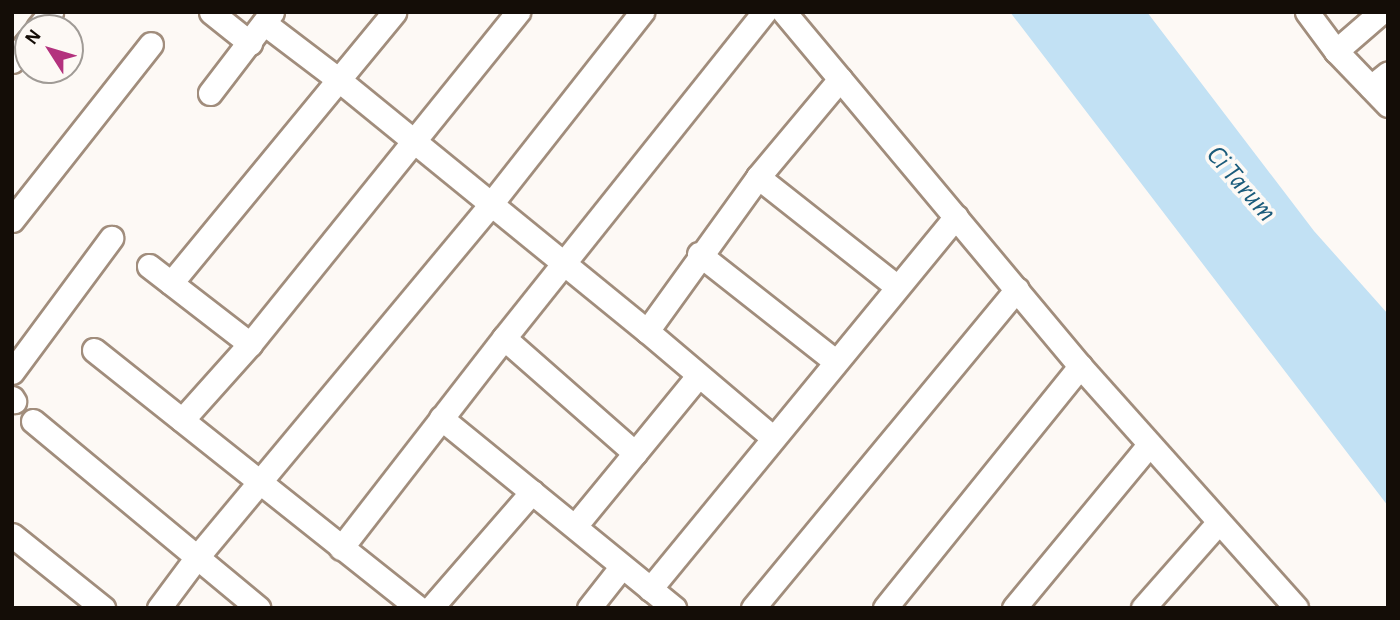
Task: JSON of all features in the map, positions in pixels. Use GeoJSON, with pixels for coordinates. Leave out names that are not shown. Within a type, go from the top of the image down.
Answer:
{"type":"FeatureCollection","features":[{"type":"Feature","properties":{"kind":"street"},"geometry":{"type":"LineString","coordinates":[[211,12],[250,43]]}},
{"type":"Feature","properties":{"kind":"street"},"geometry":{"type":"LineString","coordinates":[[171,283],[394,12]]}},
{"type":"Feature","properties":{"kind":"street"},"geometry":{"type":"LineString","coordinates":[[182,421],[250,344],[518,12]]}},
{"type":"Feature","properties":{"kind":"street"},"geometry":{"type":"LineString","coordinates":[[159,608],[197,557],[491,205],[642,12]]}},
{"type":"Feature","properties":{"kind":"street"},"geometry":{"type":"LineString","coordinates":[[341,548],[562,264],[764,12]]}},
{"type":"Feature","properties":{"kind":"street"},"geometry":{"type":"LineString","coordinates":[[783,12],[1080,366],[1287,604]]}},
{"type":"Feature","properties":{"kind":"street"},"geometry":{"type":"LineString","coordinates":[[1307,12],[1336,51],[1379,80],[1388,105]]}},
{"type":"Feature","properties":{"kind":"street"},"geometry":{"type":"LineString","coordinates":[[1336,51],[1381,12]]}},
{"type":"Feature","properties":{"kind":"street"},"geometry":{"type":"LineString","coordinates":[[210,93],[268,18],[411,142],[647,331],[772,437]]}},
{"type":"Feature","properties":{"kind":"street"},"geometry":{"type":"LineString","coordinates":[[12,220],[152,44]]}},
{"type":"Feature","properties":{"kind":"street"},"geometry":{"type":"LineString","coordinates":[[647,331],[699,254],[758,177],[841,79]]}},
{"type":"Feature","properties":{"kind":"street"},"geometry":{"type":"LineString","coordinates":[[758,177],[896,286]]}},
{"type":"Feature","properties":{"kind":"street"},"geometry":{"type":"LineString","coordinates":[[650,589],[896,286],[956,217]]}},
{"type":"Feature","properties":{"kind":"street"},"geometry":{"type":"LineString","coordinates":[[12,372],[111,239]]}},
{"type":"Feature","properties":{"kind":"street"},"geometry":{"type":"LineString","coordinates":[[699,254],[836,362]]}},
{"type":"Feature","properties":{"kind":"street"},"geometry":{"type":"LineString","coordinates":[[149,266],[250,344]]}},
{"type":"Feature","properties":{"kind":"street"},"geometry":{"type":"LineString","coordinates":[[753,608],[1017,289]]}},
{"type":"Feature","properties":{"kind":"street"},"geometry":{"type":"LineString","coordinates":[[504,338],[635,453]]}},
{"type":"Feature","properties":{"kind":"street"},"geometry":{"type":"LineString","coordinates":[[94,350],[418,608]]}},
{"type":"Feature","properties":{"kind":"street"},"geometry":{"type":"LineString","coordinates":[[885,608],[1080,366]]}},
{"type":"Feature","properties":{"kind":"street"},"geometry":{"type":"LineString","coordinates":[[575,526],[698,376]]}},
{"type":"Feature","properties":{"kind":"street"},"geometry":{"type":"LineString","coordinates":[[441,418],[674,608]]}},
{"type":"Feature","properties":{"kind":"street"},"geometry":{"type":"LineString","coordinates":[[33,421],[258,608]]}},
{"type":"Feature","properties":{"kind":"street"},"geometry":{"type":"LineString","coordinates":[[1014,608],[1149,446]]}},
{"type":"Feature","properties":{"kind":"street"},"geometry":{"type":"LineString","coordinates":[[431,608],[532,492]]}},
{"type":"Feature","properties":{"kind":"street"},"geometry":{"type":"LineString","coordinates":[[1143,608],[1218,523]]}},
{"type":"Feature","properties":{"kind":"street"},"geometry":{"type":"LineString","coordinates":[[12,536],[103,608]]}},
{"type":"Feature","properties":{"kind":"street"},"geometry":{"type":"LineString","coordinates":[[589,608],[622,566]]}},
{"type":"Feature","properties":{"kind":"water","name":"Ci Tarum"},"geometry":{"type":"Polygon","coordinates":[[[1010,12],[1147,12],[1314,231],[1388,314],[1388,506],[1010,12]]]}}]}
